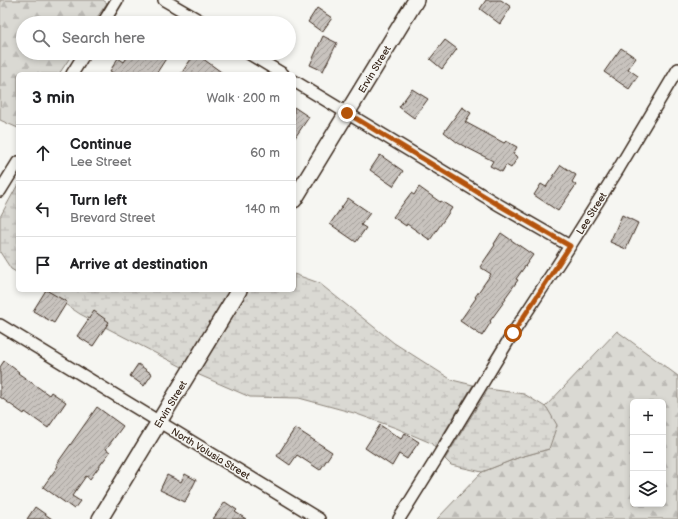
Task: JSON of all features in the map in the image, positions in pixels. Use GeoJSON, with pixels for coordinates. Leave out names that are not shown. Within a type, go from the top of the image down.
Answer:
{"type":"FeatureCollection","features":[{"type":"Feature","properties":{"kind":"street"},"geometry":{"type":"LineString","coordinates":[[107,16],[117,0]]}},
{"type":"Feature","properties":{"kind":"street"},"geometry":{"type":"LineString","coordinates":[[164,0],[192,16]]}},
{"type":"Feature","properties":{"kind":"street","name":"Ervin Street"},"geometry":{"type":"LineString","coordinates":[[296,197],[416,0]]}},
{"type":"Feature","properties":{"kind":"street"},"geometry":{"type":"LineString","coordinates":[[73,72],[81,60]]}},
{"type":"Feature","properties":{"kind":"street"},"geometry":{"type":"LineString","coordinates":[[260,60],[280,72]]}},
{"type":"Feature","properties":{"kind":"street","name":"Lee Street"},"geometry":{"type":"LineString","coordinates":[[399,519],[513,333],[619,168],[678,69]]}},
{"type":"Feature","properties":{"kind":"street"},"geometry":{"type":"LineString","coordinates":[[296,82],[499,205],[570,246]]}},
{"type":"Feature","properties":{"kind":"street"},"geometry":{"type":"LineString","coordinates":[[0,191],[16,165]]}},
{"type":"Feature","properties":{"kind":"street","name":"Ervin Street"},"geometry":{"type":"LineString","coordinates":[[100,519],[238,292]]}},
{"type":"Feature","properties":{"kind":"street","name":"North Volusia Street"},"geometry":{"type":"LineString","coordinates":[[0,325],[319,519]]}},
{"type":"Feature","properties":{"kind":"green space"},"geometry":{"type":"Polygon","coordinates":[[[0,0],[103,0],[107,3],[98,16],[16,16],[16,60],[68,60],[60,72],[16,72],[16,127],[0,120],[0,0]]]}},
{"type":"Feature","properties":{"kind":"green space"},"geometry":{"type":"Polygon","coordinates":[[[16,188],[16,272],[11,269],[0,252],[0,217],[16,188]]]}},
{"type":"Feature","properties":{"kind":"green space"},"geometry":{"type":"Polygon","coordinates":[[[296,275],[319,283],[394,343],[452,380],[473,385],[435,448],[431,443],[396,428],[354,413],[299,398],[250,397],[197,374],[246,292],[296,292],[296,275]]]}},
{"type":"Feature","properties":{"kind":"green space"},"geometry":{"type":"Polygon","coordinates":[[[47,292],[229,292],[184,368],[80,314],[47,292]]]}},
{"type":"Feature","properties":{"kind":"green space"},"geometry":{"type":"Polygon","coordinates":[[[617,331],[678,376],[678,519],[437,519],[482,472],[520,457],[549,449],[547,408],[545,407],[617,331]]]}},
{"type":"Feature","properties":{"kind":"green space"},"geometry":{"type":"Polygon","coordinates":[[[488,389],[524,394],[547,408],[557,425],[549,449],[520,457],[482,472],[451,465],[445,459],[488,389]]]}},
{"type":"Feature","properties":{"kind":"building"},"geometry":{"type":"Polygon","coordinates":[[[486,0],[501,0],[511,7],[500,24],[480,9],[486,0]]]}},
{"type":"Feature","properties":{"kind":"building"},"geometry":{"type":"Polygon","coordinates":[[[317,8],[332,18],[322,32],[308,22],[317,8]]]}},
{"type":"Feature","properties":{"kind":"building"},"geometry":{"type":"Polygon","coordinates":[[[323,36],[337,43],[323,71],[310,65],[323,36]]]}},
{"type":"Feature","properties":{"kind":"building"},"geometry":{"type":"Polygon","coordinates":[[[445,40],[457,49],[442,69],[430,59],[445,40]]]}},
{"type":"Feature","properties":{"kind":"building"},"geometry":{"type":"Polygon","coordinates":[[[621,48],[636,58],[628,69],[638,76],[629,89],[604,72],[621,48]]]}},
{"type":"Feature","properties":{"kind":"building"},"geometry":{"type":"Polygon","coordinates":[[[117,60],[124,62],[125,60],[165,60],[157,72],[110,71],[117,60]]]}},
{"type":"Feature","properties":{"kind":"building"},"geometry":{"type":"Polygon","coordinates":[[[190,60],[205,60],[221,72],[182,72],[190,60]]]}},
{"type":"Feature","properties":{"kind":"building"},"geometry":{"type":"Polygon","coordinates":[[[412,89],[428,99],[414,118],[399,107],[412,89]]]}},
{"type":"Feature","properties":{"kind":"building"},"geometry":{"type":"Polygon","coordinates":[[[462,107],[471,113],[465,122],[504,143],[506,141],[517,147],[513,154],[518,157],[511,168],[506,165],[502,172],[490,166],[493,161],[458,143],[444,132],[462,107]]]}},
{"type":"Feature","properties":{"kind":"building"},"geometry":{"type":"Polygon","coordinates":[[[296,108],[309,117],[296,136],[296,108]]]}},
{"type":"Feature","properties":{"kind":"building"},"geometry":{"type":"Polygon","coordinates":[[[380,155],[403,171],[393,186],[370,170],[380,155]]]}},
{"type":"Feature","properties":{"kind":"building"},"geometry":{"type":"Polygon","coordinates":[[[561,165],[576,175],[572,182],[576,185],[558,211],[534,195],[541,184],[546,187],[561,165]]]}},
{"type":"Feature","properties":{"kind":"building"},"geometry":{"type":"Polygon","coordinates":[[[419,187],[440,202],[441,201],[452,208],[430,240],[407,224],[406,226],[393,217],[411,193],[414,195],[419,187]]]}},
{"type":"Feature","properties":{"kind":"building"},"geometry":{"type":"Polygon","coordinates":[[[348,198],[370,213],[361,225],[366,228],[356,242],[330,224],[348,198]]]}},
{"type":"Feature","properties":{"kind":"building"},"geometry":{"type":"Polygon","coordinates":[[[622,215],[638,223],[626,249],[610,242],[622,215]]]}},
{"type":"Feature","properties":{"kind":"building"},"geometry":{"type":"Polygon","coordinates":[[[501,233],[533,255],[516,279],[518,280],[490,321],[491,322],[482,336],[460,321],[491,274],[480,267],[495,245],[494,244],[501,233]]]}},
{"type":"Feature","properties":{"kind":"building"},"geometry":{"type":"Polygon","coordinates":[[[45,292],[50,292],[67,302],[54,323],[33,311],[45,292]]]}},
{"type":"Feature","properties":{"kind":"building"},"geometry":{"type":"Polygon","coordinates":[[[94,311],[109,322],[93,346],[77,336],[94,311]]]}},
{"type":"Feature","properties":{"kind":"building"},"geometry":{"type":"Polygon","coordinates":[[[4,361],[49,395],[51,392],[66,402],[48,428],[25,412],[24,414],[0,397],[0,367],[4,361]]]}},
{"type":"Feature","properties":{"kind":"building"},"geometry":{"type":"Polygon","coordinates":[[[138,364],[152,374],[144,386],[130,376],[138,364]]]}},
{"type":"Feature","properties":{"kind":"building"},"geometry":{"type":"Polygon","coordinates":[[[97,407],[123,426],[106,449],[110,452],[90,479],[86,476],[72,496],[80,501],[74,509],[43,487],[58,466],[56,465],[97,407]]]}},
{"type":"Feature","properties":{"kind":"building"},"geometry":{"type":"Polygon","coordinates":[[[380,425],[401,439],[405,433],[419,442],[407,459],[399,454],[392,466],[365,448],[380,425]]]}},
{"type":"Feature","properties":{"kind":"building"},"geometry":{"type":"Polygon","coordinates":[[[295,428],[332,452],[320,470],[297,455],[290,465],[277,456],[295,428]]]}},
{"type":"Feature","properties":{"kind":"building"},"geometry":{"type":"Polygon","coordinates":[[[185,474],[196,480],[185,502],[160,490],[167,475],[181,482],[185,474]]]}},
{"type":"Feature","properties":{"kind":"building"},"geometry":{"type":"Polygon","coordinates":[[[225,502],[237,510],[235,512],[246,519],[213,519],[225,502]]]}},
{"type":"Feature","properties":{"kind":"building"},"geometry":{"type":"Polygon","coordinates":[[[35,507],[52,519],[27,519],[35,507]]]}},
{"type":"Feature","properties":{"kind":"route"},"geometry":{"type":"LineString","coordinates":[[347,113],[570,246],[513,333]]}}]}
